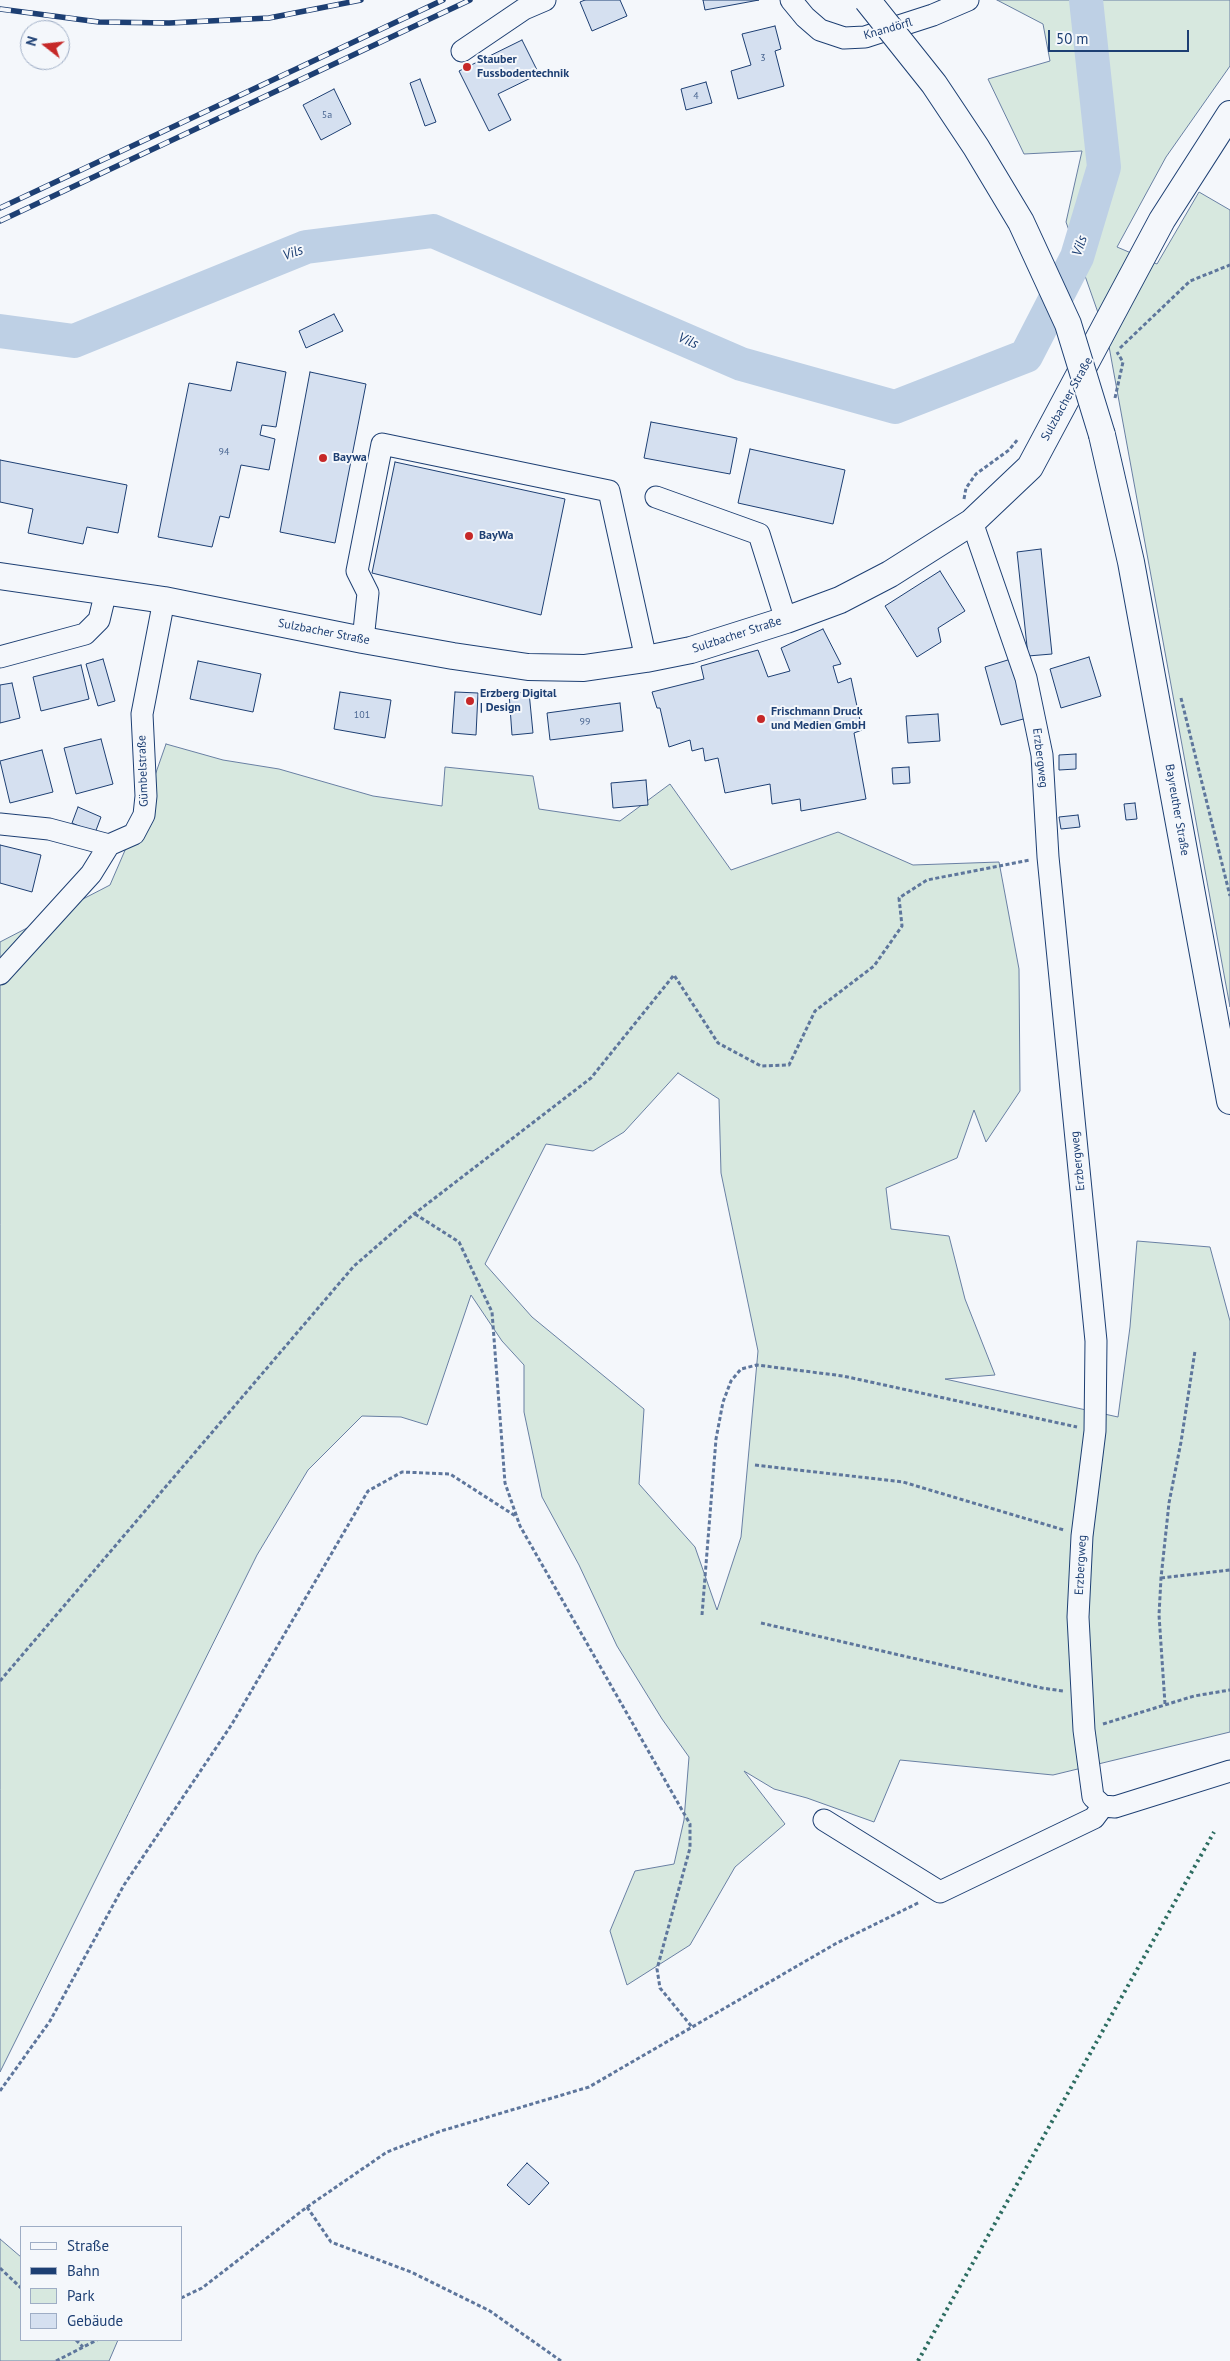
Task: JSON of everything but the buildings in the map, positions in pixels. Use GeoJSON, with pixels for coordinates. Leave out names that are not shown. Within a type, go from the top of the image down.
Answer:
{"type":"FeatureCollection","features":[{"type":"Feature","properties":{"kind":"main road","name":"Bayreuther Straße"},"geometry":{"type":"LineString","coordinates":[[867,0],[934,84],[976,147],[1021,222],[1068,324],[1102,435],[1121,519],[1168,759],[1230,1101]]}},
{"type":"Feature","properties":{"kind":"main road","name":"Sulzbacher Straße"},"geometry":{"type":"LineString","coordinates":[[0,576],[164,600],[363,640],[528,667],[584,668],[691,650],[786,620],[840,600],[890,574],[972,522],[1030,467],[1162,220],[1230,114]]}},
{"type":"Feature","properties":{"kind":"street"},"geometry":{"type":"LineString","coordinates":[[462,51],[524,9],[545,0]]}},
{"type":"Feature","properties":{"kind":"street","name":"Knandörfl"},"geometry":{"type":"LineString","coordinates":[[791,0],[804,17],[820,30],[844,38],[865,37],[933,15],[966,0]]}},
{"type":"Feature","properties":{"kind":"street"},"geometry":{"type":"LineString","coordinates":[[363,640],[368,593],[357,571],[382,444],[609,491],[646,659]]}},
{"type":"Feature","properties":{"kind":"street"},"geometry":{"type":"LineString","coordinates":[[656,497],[759,534],[786,620]]}},
{"type":"Feature","properties":{"kind":"street","name":"Erzbergweg"},"geometry":{"type":"LineString","coordinates":[[972,522],[1026,678],[1042,755],[1048,856],[1096,1341],[1095,1432],[1082,1536],[1078,1618],[1084,1730],[1093,1797],[1103,1806]]}},
{"type":"Feature","properties":{"kind":"street"},"geometry":{"type":"LineString","coordinates":[[0,657],[85,634],[99,620],[106,591]]}},
{"type":"Feature","properties":{"kind":"street","name":"Gümbelstraße"},"geometry":{"type":"LineString","coordinates":[[109,844],[134,834],[144,815],[146,796],[142,714],[164,600]]}},
{"type":"Feature","properties":{"kind":"street"},"geometry":{"type":"LineString","coordinates":[[0,824],[49,829],[109,844],[92,874],[0,974]]}},
{"type":"Feature","properties":{"kind":"street"},"geometry":{"type":"LineString","coordinates":[[824,1820],[940,1892],[1094,1818],[1103,1806],[1115,1807],[1230,1771]]}},
{"type":"Feature","properties":{"kind":"path"},"geometry":{"type":"LineString","coordinates":[[1116,352],[1190,282],[1230,265]]}},
{"type":"Feature","properties":{"kind":"path"},"geometry":{"type":"LineString","coordinates":[[0,1681],[354,1266],[414,1214],[591,1078],[674,975],[718,1043],[761,1066],[789,1065],[815,1011],[874,966],[902,926],[900,898],[927,880],[1048,856]]}},
{"type":"Feature","properties":{"kind":"path"},"geometry":{"type":"LineString","coordinates":[[414,1214],[459,1242],[492,1312],[505,1483],[517,1517],[690,1824],[690,1848],[657,1969],[660,1988],[692,2027]]}},
{"type":"Feature","properties":{"kind":"path"},"geometry":{"type":"LineString","coordinates":[[1165,1704],[1159,1615],[1161,1578],[1169,1503],[1181,1442],[1195,1351]]}},
{"type":"Feature","properties":{"kind":"path"},"geometry":{"type":"LineString","coordinates":[[702,1615],[716,1439],[723,1402],[731,1381],[741,1369],[757,1365],[843,1376],[1095,1432]]}},
{"type":"Feature","properties":{"kind":"path"},"geometry":{"type":"LineString","coordinates":[[755,1465],[903,1482],[1082,1536]]}},
{"type":"Feature","properties":{"kind":"path"},"geometry":{"type":"LineString","coordinates":[[0,2091],[50,2021],[124,1885],[232,1724],[368,1491],[402,1472],[450,1474],[517,1517]]}},
{"type":"Feature","properties":{"kind":"path"},"geometry":{"type":"LineString","coordinates":[[1161,1578],[1230,1570]]}},
{"type":"Feature","properties":{"kind":"path"},"geometry":{"type":"LineString","coordinates":[[761,1623],[1042,1688],[1082,1694]]}},
{"type":"Feature","properties":{"kind":"path"},"geometry":{"type":"LineString","coordinates":[[1084,1730],[1194,1696],[1230,1690]]}},
{"type":"Feature","properties":{"kind":"path"},"geometry":{"type":"LineString","coordinates":[[182,2298],[202,2288],[307,2207],[387,2152],[441,2131],[589,2087],[835,1944],[940,1892]]}},
{"type":"Feature","properties":{"kind":"path"},"geometry":{"type":"LineString","coordinates":[[307,2207],[331,2242],[411,2272],[490,2311],[561,2361]]}},
{"type":"Feature","properties":{"kind":"path"},"geometry":{"type":"LineString","coordinates":[[0,2268],[20,2287]]}},
{"type":"Feature","properties":{"kind":"path"},"geometry":{"type":"LineString","coordinates":[[77,2341],[83,2347]]}},
{"type":"Feature","properties":{"kind":"path"},"geometry":{"type":"LineString","coordinates":[[56,2361],[95,2341]]}},
{"type":"Feature","properties":{"kind":"green space"},"geometry":{"type":"Polygon","coordinates":[[[997,0],[1230,0],[1230,66],[1166,157],[1117,247],[1157,264],[1199,192],[1230,210],[1230,1007],[1108,341],[1066,222],[1082,151],[1024,154],[988,79],[1050,61],[1043,24],[997,0]]]}},
{"type":"Feature","properties":{"kind":"green space"},"geometry":{"type":"Polygon","coordinates":[[[166,744],[223,760],[279,769],[373,796],[442,806],[445,767],[533,776],[539,809],[620,821],[670,784],[731,870],[838,832],[913,865],[999,862],[1019,969],[1020,1091],[986,1142],[974,1110],[957,1158],[886,1188],[891,1229],[949,1236],[965,1299],[995,1375],[945,1379],[1118,1417],[1130,1327],[1137,1241],[1210,1247],[1230,1321],[1230,1732],[1053,1775],[900,1760],[874,1822],[807,1798],[774,1789],[744,1771],[785,1824],[735,1867],[690,1945],[627,1985],[610,1931],[635,1871],[674,1864],[684,1820],[689,1757],[662,1719],[617,1646],[579,1565],[542,1497],[524,1412],[524,1365],[502,1341],[471,1295],[427,1425],[401,1417],[362,1416],[308,1470],[257,1555],[0,2072],[0,942],[110,885],[145,804],[166,744]],[[678,1073],[624,1132],[593,1151],[546,1144],[485,1264],[532,1317],[644,1409],[639,1484],[695,1547],[717,1610],[741,1537],[758,1351],[721,1173],[719,1099],[678,1073]]]}},
{"type":"Feature","properties":{"kind":"green space"},"geometry":{"type":"Polygon","coordinates":[[[0,2239],[20,2256],[20,2341],[118,2341],[109,2361],[0,2361],[0,2239]]]}},
{"type":"Feature","properties":{"kind":"waterway","name":"Vils"},"geometry":{"type":"LineString","coordinates":[[0,331],[74,341],[306,247],[433,231],[741,364],[895,407],[1026,356],[1077,257],[1104,167],[1086,0]]}},
{"type":"Feature","properties":{"kind":"railway"},"geometry":{"type":"LineString","coordinates":[[0,9],[99,22],[169,23],[269,18],[361,0]]}},
{"type":"Feature","properties":{"kind":"railway"},"geometry":{"type":"LineString","coordinates":[[0,208],[443,0]]}},
{"type":"Feature","properties":{"kind":"railway"},"geometry":{"type":"LineString","coordinates":[[0,221],[470,0]]}},
{"type":"Feature","properties":{"kind":"hedge"},"geometry":{"type":"LineString","coordinates":[[918,2361],[1214,1832]]}},
{"type":"Feature","properties":{"kind":"place","name":"Stauber Fussbodentechnik"},"geometry":{"type":"Point","coordinates":[467,67]}},
{"type":"Feature","properties":{"kind":"place","name":"Baywa"},"geometry":{"type":"Point","coordinates":[323,458]}},
{"type":"Feature","properties":{"kind":"place","name":"BayWa"},"geometry":{"type":"Point","coordinates":[469,536]}},
{"type":"Feature","properties":{"kind":"place","name":"Erzberg Digital | Design"},"geometry":{"type":"Point","coordinates":[470,701]}},
{"type":"Feature","properties":{"kind":"place","name":"Frischmann Druck und Medien GmbH"},"geometry":{"type":"Point","coordinates":[761,719]}}]}
